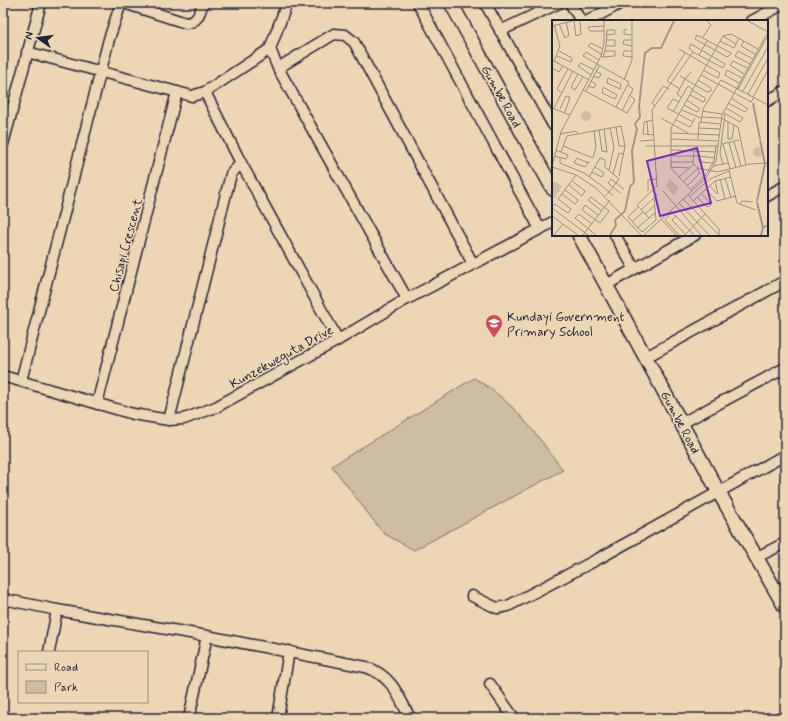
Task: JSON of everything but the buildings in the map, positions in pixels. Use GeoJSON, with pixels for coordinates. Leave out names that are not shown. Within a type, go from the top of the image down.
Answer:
{"type":"FeatureCollection","features":[{"type":"Feature","properties":{"kind":"street"},"geometry":{"type":"LineString","coordinates":[[3,144],[41,3]]}},
{"type":"Feature","properties":{"kind":"street"},"geometry":{"type":"LineString","coordinates":[[21,381],[102,72],[109,39],[123,3],[186,23],[193,22],[198,19],[203,3]]}},
{"type":"Feature","properties":{"kind":"street"},"geometry":{"type":"LineString","coordinates":[[27,52],[192,96],[205,92],[270,49],[287,3]]}},
{"type":"Feature","properties":{"kind":"street"},"geometry":{"type":"LineString","coordinates":[[418,3],[540,229]]}},
{"type":"Feature","properties":{"kind":"street","name":"Gumbe Road"},"geometry":{"type":"LineString","coordinates":[[451,3],[552,187]]}},
{"type":"Feature","properties":{"kind":"street"},"geometry":{"type":"LineString","coordinates":[[485,3],[552,123]]}},
{"type":"Feature","properties":{"kind":"street"},"geometry":{"type":"LineString","coordinates":[[500,31],[559,3]]}},
{"type":"Feature","properties":{"kind":"street"},"geometry":{"type":"LineString","coordinates":[[570,3],[580,20]]}},
{"type":"Feature","properties":{"kind":"street"},"geometry":{"type":"LineString","coordinates":[[590,20],[621,3]]}},
{"type":"Feature","properties":{"kind":"street"},"geometry":{"type":"LineString","coordinates":[[754,20],[785,3]]}},
{"type":"Feature","properties":{"kind":"street"},"geometry":{"type":"LineString","coordinates":[[278,68],[334,34],[345,35],[354,42],[474,264]]}},
{"type":"Feature","properties":{"kind":"street"},"geometry":{"type":"LineString","coordinates":[[270,49],[278,68],[407,300]]}},
{"type":"Feature","properties":{"kind":"street","name":"Chisapi Crescent"},"geometry":{"type":"LineString","coordinates":[[97,404],[177,92]]}},
{"type":"Feature","properties":{"kind":"street"},"geometry":{"type":"LineString","coordinates":[[205,92],[241,163],[338,340]]}},
{"type":"Feature","properties":{"kind":"street"},"geometry":{"type":"LineString","coordinates":[[768,101],[785,92]]}},
{"type":"Feature","properties":{"kind":"street"},"geometry":{"type":"LineString","coordinates":[[169,420],[231,174],[241,163]]}},
{"type":"Feature","properties":{"kind":"street"},"geometry":{"type":"LineString","coordinates":[[768,195],[785,186]]}},
{"type":"Feature","properties":{"kind":"street","name":"Kunzekweguta Drive"},"geometry":{"type":"LineString","coordinates":[[3,376],[133,414],[169,420],[184,419],[216,407],[407,300],[552,223]]}},
{"type":"Feature","properties":{"kind":"street","name":"Gumbe Road"},"geometry":{"type":"LineString","coordinates":[[579,236],[718,491],[785,607]]}},
{"type":"Feature","properties":{"kind":"street"},"geometry":{"type":"LineString","coordinates":[[616,236],[634,268]]}},
{"type":"Feature","properties":{"kind":"street"},"geometry":{"type":"LineString","coordinates":[[606,285],[693,236]]}},
{"type":"Feature","properties":{"kind":"street"},"geometry":{"type":"LineString","coordinates":[[646,357],[785,281]]}},
{"type":"Feature","properties":{"kind":"street"},"geometry":{"type":"LineString","coordinates":[[682,423],[785,368]]}},
{"type":"Feature","properties":{"kind":"street"},"geometry":{"type":"LineString","coordinates":[[472,596],[497,608],[508,606],[598,559],[785,455]]}},
{"type":"Feature","properties":{"kind":"street"},"geometry":{"type":"LineString","coordinates":[[756,558],[784,546]]}},
{"type":"Feature","properties":{"kind":"street"},"geometry":{"type":"LineString","coordinates":[[3,599],[289,651],[366,667],[379,672],[387,678],[410,718]]}},
{"type":"Feature","properties":{"kind":"street"},"geometry":{"type":"LineString","coordinates":[[49,651],[57,610]]}},
{"type":"Feature","properties":{"kind":"street"},"geometry":{"type":"LineString","coordinates":[[190,718],[207,636]]}},
{"type":"Feature","properties":{"kind":"street"},"geometry":{"type":"LineString","coordinates":[[278,718],[289,651]]}},
{"type":"Feature","properties":{"kind":"street"},"geometry":{"type":"LineString","coordinates":[[490,684],[514,718]]}},
{"type":"Feature","properties":{"kind":"green space"},"geometry":{"type":"Polygon","coordinates":[[[474,378],[502,398],[513,408],[563,470],[414,550],[383,533],[332,466],[474,378]]]}},
{"type":"Feature","properties":{"kind":"place","name":"Kundayi Government Primary School"},"geometry":{"type":"Point","coordinates":[494,338]}}]}
